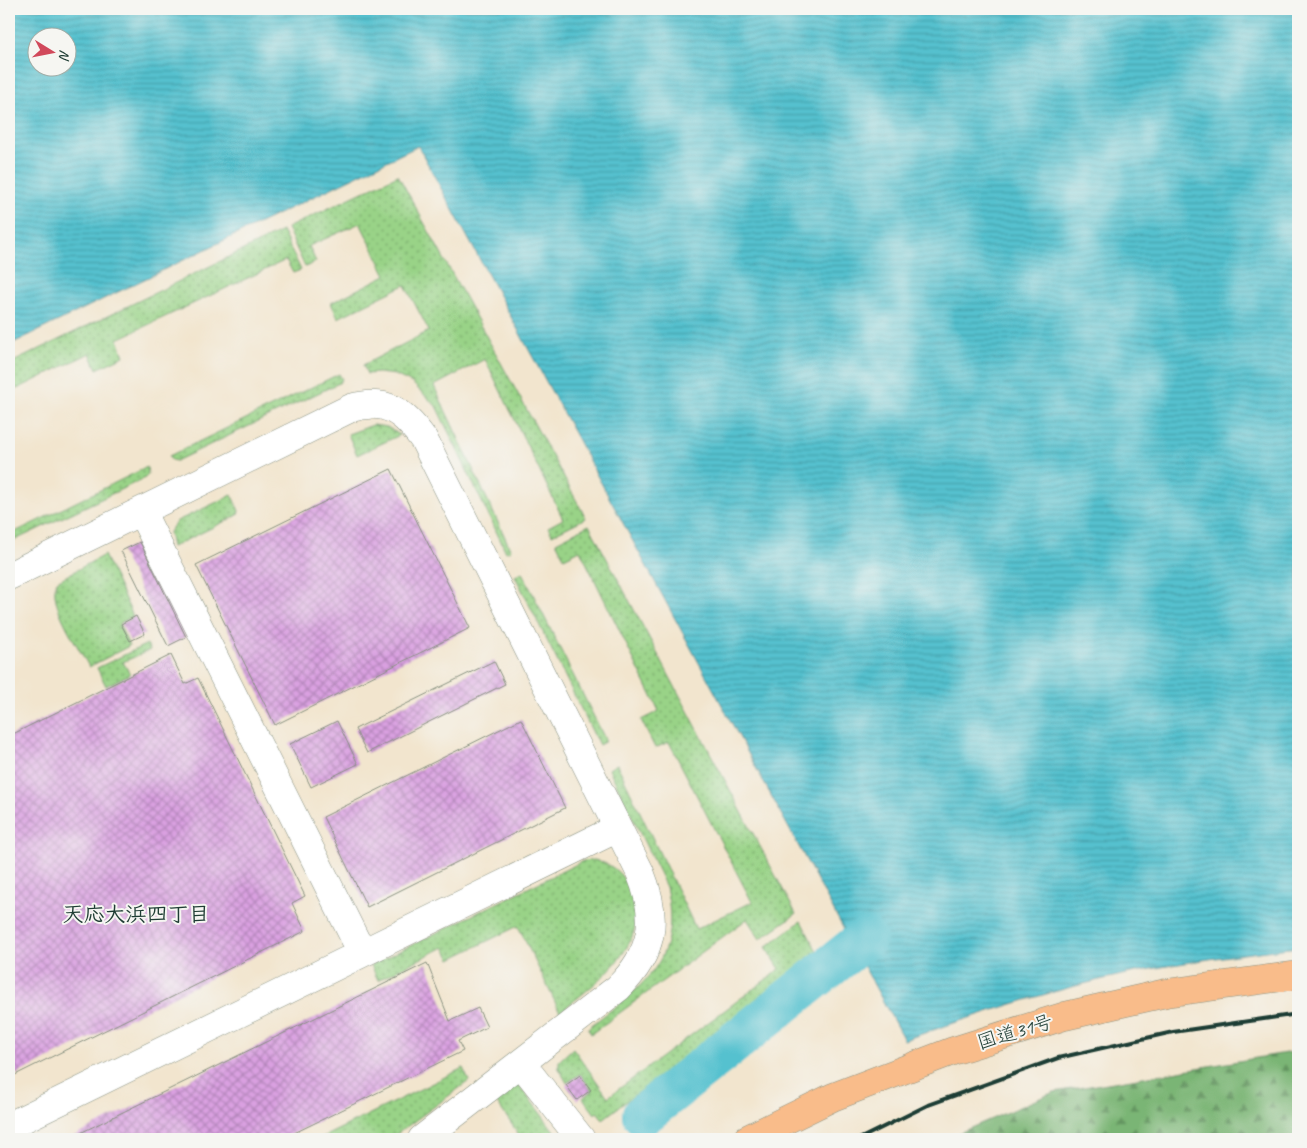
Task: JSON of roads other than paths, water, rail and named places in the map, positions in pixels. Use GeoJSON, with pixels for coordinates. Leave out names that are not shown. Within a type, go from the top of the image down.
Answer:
{"type":"FeatureCollection","features":[{"type":"Feature","properties":{"kind":"highway","name":"国道31号"},"geometry":{"type":"LineString","coordinates":[[747,1139],[833,1097],[953,1051],[1065,1016],[1166,993],[1298,975]]}},
{"type":"Feature","properties":{"kind":"lane"},"geometry":{"type":"LineString","coordinates":[[9,576],[351,408],[362,405],[382,405],[402,413],[424,440],[618,828],[649,895],[652,917],[650,937],[642,956],[634,972],[618,988],[422,1139]]}},
{"type":"Feature","properties":{"kind":"lane"},"geometry":{"type":"LineString","coordinates":[[141,511],[362,953]]}},
{"type":"Feature","properties":{"kind":"lane"},"geometry":{"type":"LineString","coordinates":[[9,1126],[618,828]]}},
{"type":"Feature","properties":{"kind":"lane"},"geometry":{"type":"LineString","coordinates":[[521,1063],[581,1139]]}},
{"type":"Feature","properties":{"kind":"water"},"geometry":{"type":"Polygon","coordinates":[[[9,9],[1298,9],[1298,947],[1190,962],[1098,980],[959,1021],[904,1040],[418,146],[9,345],[9,9]]]}},
{"type":"Feature","properties":{"kind":"waterway"},"geometry":{"type":"LineString","coordinates":[[643,1115],[866,938]]}},
{"type":"Feature","properties":{"kind":"railway"},"geometry":{"type":"LineString","coordinates":[[859,1139],[928,1105],[1058,1058],[1173,1032],[1298,1014]]}},
{"type":"Feature","properties":{"kind":"district","name":"天応大浜四丁目"},"geometry":{"type":"Point","coordinates":[136,914]}}]}
